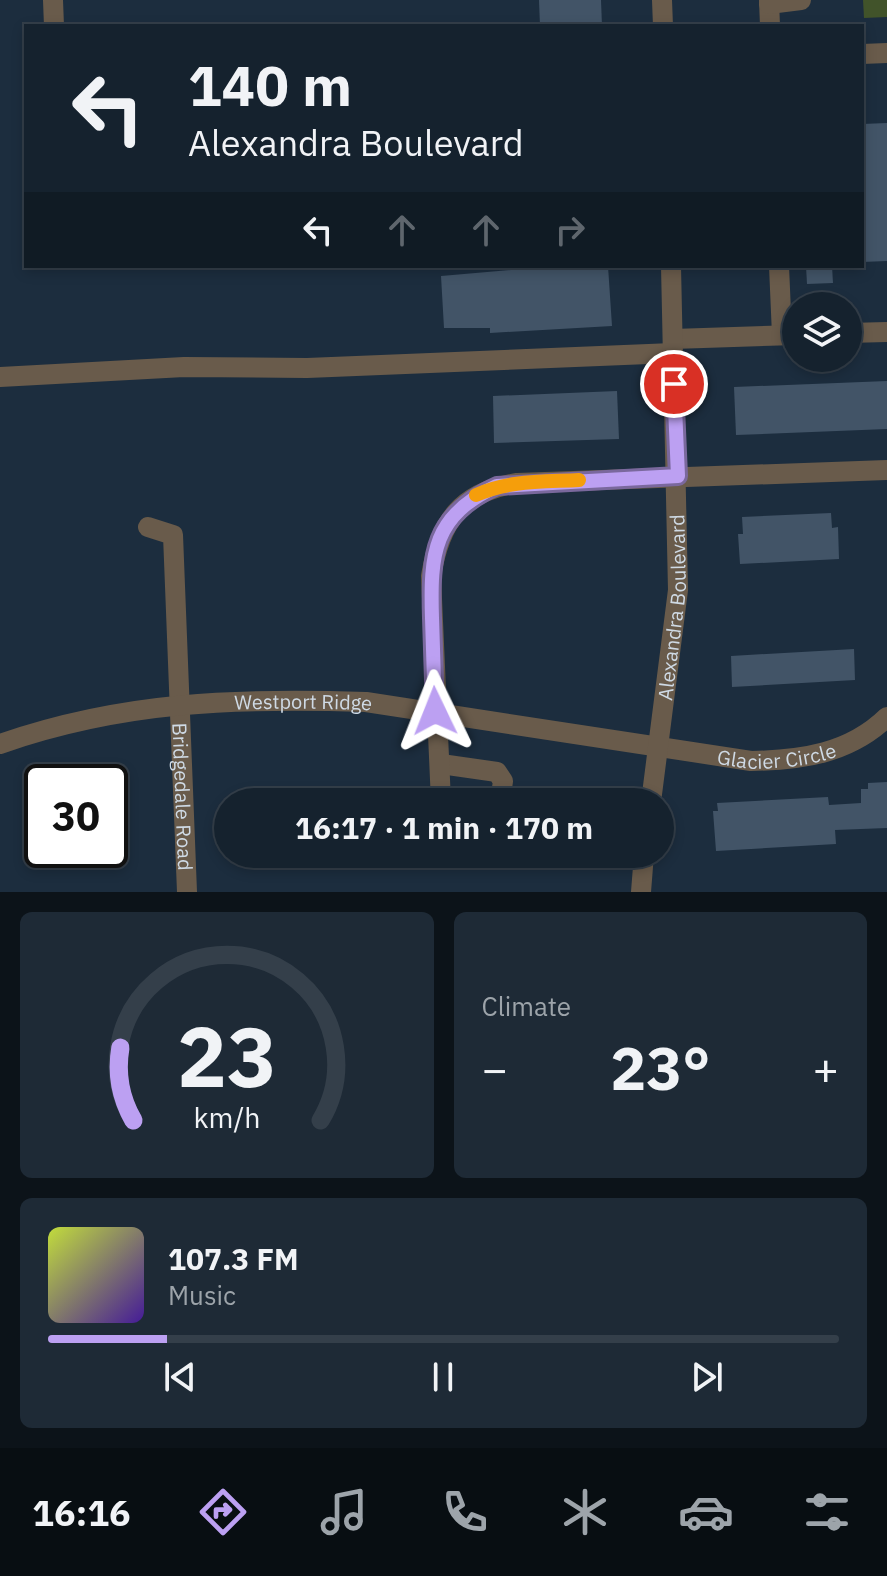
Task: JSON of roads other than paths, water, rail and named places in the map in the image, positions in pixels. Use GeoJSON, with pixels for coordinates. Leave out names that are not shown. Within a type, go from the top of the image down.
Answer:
{"type":"FeatureCollection","features":[{"type":"Feature","properties":{"kind":"street"},"geometry":{"type":"LineString","coordinates":[[53,0],[54,24]]}},
{"type":"Feature","properties":{"kind":"street"},"geometry":{"type":"LineString","coordinates":[[662,0],[663,24]]}},
{"type":"Feature","properties":{"kind":"street"},"geometry":{"type":"LineString","coordinates":[[770,24],[769,2],[801,0]]}},
{"type":"Feature","properties":{"kind":"street"},"geometry":{"type":"LineString","coordinates":[[864,54],[887,53]]}},
{"type":"Feature","properties":{"kind":"street","name":"Alexandra Boulevard"},"geometry":{"type":"LineString","coordinates":[[653,788],[678,590],[678,476],[671,268]]}},
{"type":"Feature","properties":{"kind":"street"},"geometry":{"type":"LineString","coordinates":[[779,268],[783,292]]}},
{"type":"Feature","properties":{"kind":"street"},"geometry":{"type":"LineString","coordinates":[[862,333],[887,332]]}},
{"type":"Feature","properties":{"kind":"street"},"geometry":{"type":"LineString","coordinates":[[0,377],[184,367],[307,368],[673,346],[782,336]]}},
{"type":"Feature","properties":{"kind":"street"},"geometry":{"type":"LineString","coordinates":[[441,788],[431,576],[436,542],[453,515],[472,497],[497,486],[678,476],[887,470]]}},
{"type":"Feature","properties":{"kind":"street","name":"Bridgedale Road"},"geometry":{"type":"LineString","coordinates":[[148,527],[173,535],[187,892]]}},
{"type":"Feature","properties":{"kind":"street","name":"Westport Ridge"},"geometry":{"type":"LineString","coordinates":[[0,744],[55,725],[116,711],[181,703],[366,702],[658,747]]}},
{"type":"Feature","properties":{"kind":"street","name":"Glacier Circle"},"geometry":{"type":"LineString","coordinates":[[658,747],[751,761],[794,760],[848,746],[887,717]]}},
{"type":"Feature","properties":{"kind":"street"},"geometry":{"type":"LineString","coordinates":[[441,764],[497,772],[503,781],[502,788]]}},
{"type":"Feature","properties":{"kind":"street"},"geometry":{"type":"LineString","coordinates":[[641,892],[643,868]]}}]}
